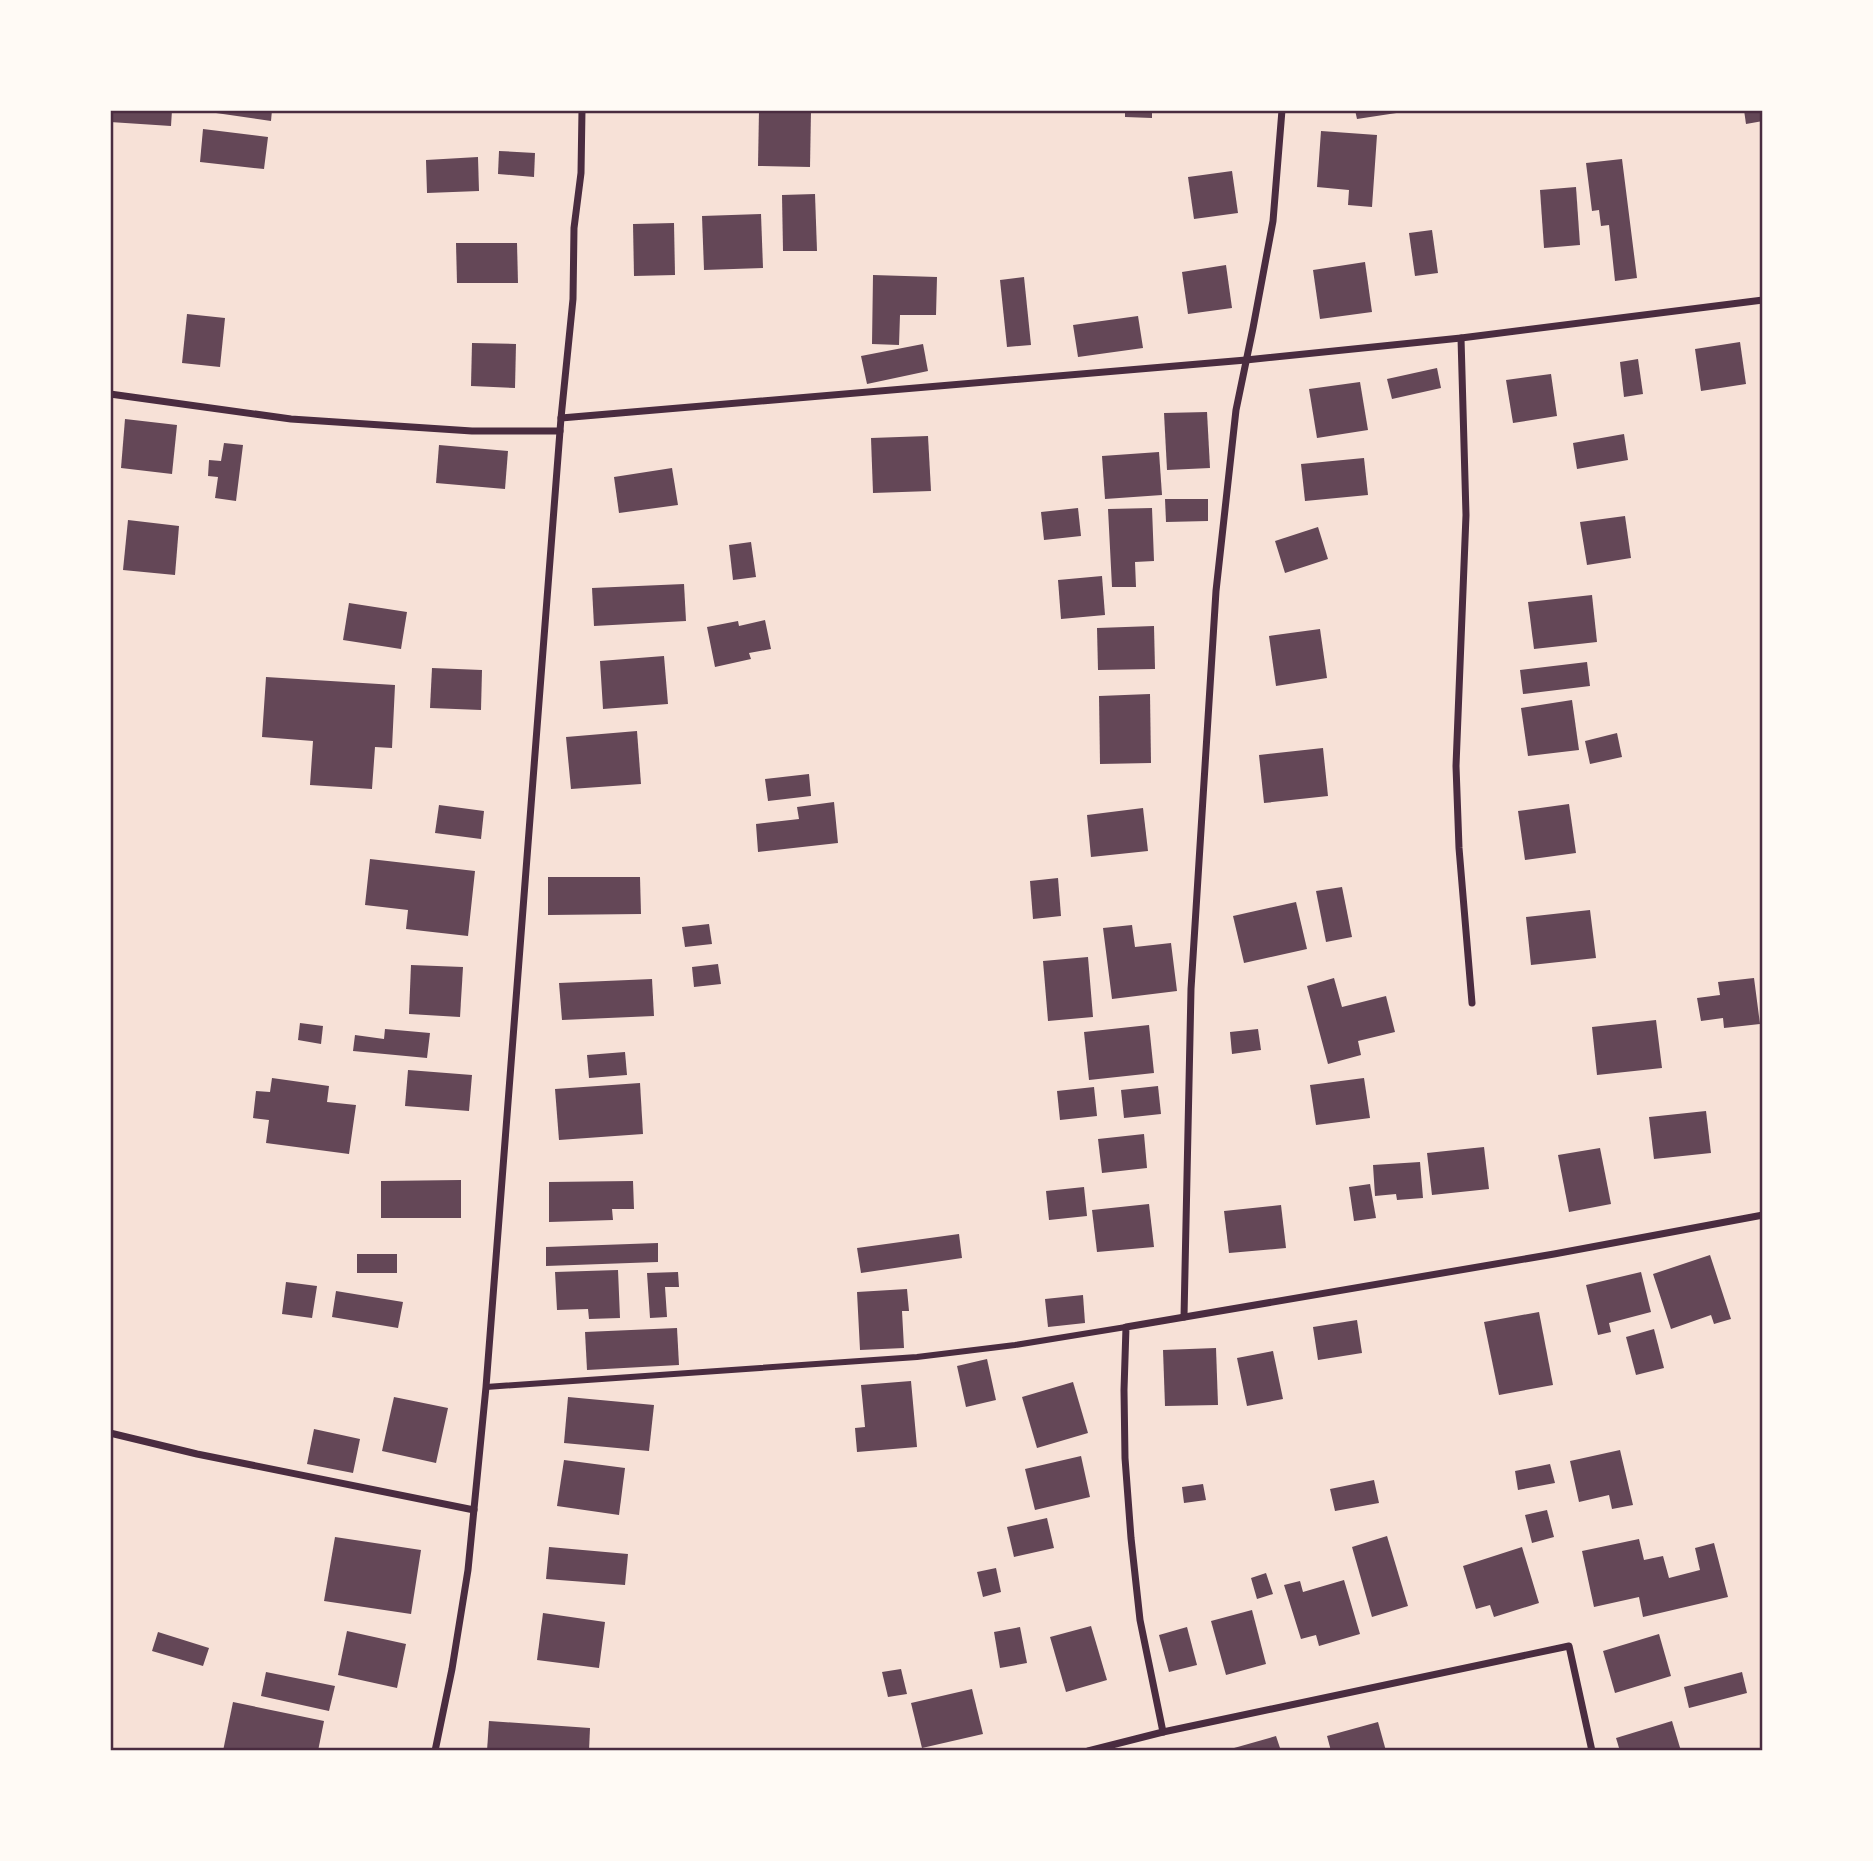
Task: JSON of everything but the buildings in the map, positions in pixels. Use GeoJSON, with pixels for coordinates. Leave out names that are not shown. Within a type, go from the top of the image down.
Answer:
{"type":"FeatureCollection","features":[{"type":"Feature","properties":{"kind":"street"},"geometry":{"type":"LineString","coordinates":[[435,1751],[468,1570],[486,1387],[561,418],[573,299],[574,228],[580,173],[582,110]]}},
{"type":"Feature","properties":{"kind":"street"},"geometry":{"type":"LineString","coordinates":[[1184,1317],[1191,989],[1216,591],[1236,410],[1273,221],[1282,110]]}},
{"type":"Feature","properties":{"kind":"street"},"geometry":{"type":"LineString","coordinates":[[561,418],[1246,360],[1461,338],[1763,300]]}},
{"type":"Feature","properties":{"kind":"street"},"geometry":{"type":"LineString","coordinates":[[1461,338],[1466,515],[1456,766],[1459,848],[1472,1003]]}},
{"type":"Feature","properties":{"kind":"street"},"geometry":{"type":"LineString","coordinates":[[110,394],[291,419],[472,431],[560,431]]}},
{"type":"Feature","properties":{"kind":"street"},"geometry":{"type":"LineString","coordinates":[[486,1387],[916,1357],[1015,1345],[1555,1254],[1763,1215]]}},
{"type":"Feature","properties":{"kind":"street"},"geometry":{"type":"LineString","coordinates":[[1126,1327],[1125,1458],[1131,1538],[1140,1620],[1163,1732]]}},
{"type":"Feature","properties":{"kind":"street"},"geometry":{"type":"LineString","coordinates":[[110,1433],[197,1454],[474,1510]]}},
{"type":"Feature","properties":{"kind":"street"},"geometry":{"type":"LineString","coordinates":[[1088,1751],[1163,1732],[1569,1646],[1592,1751]]}}]}
